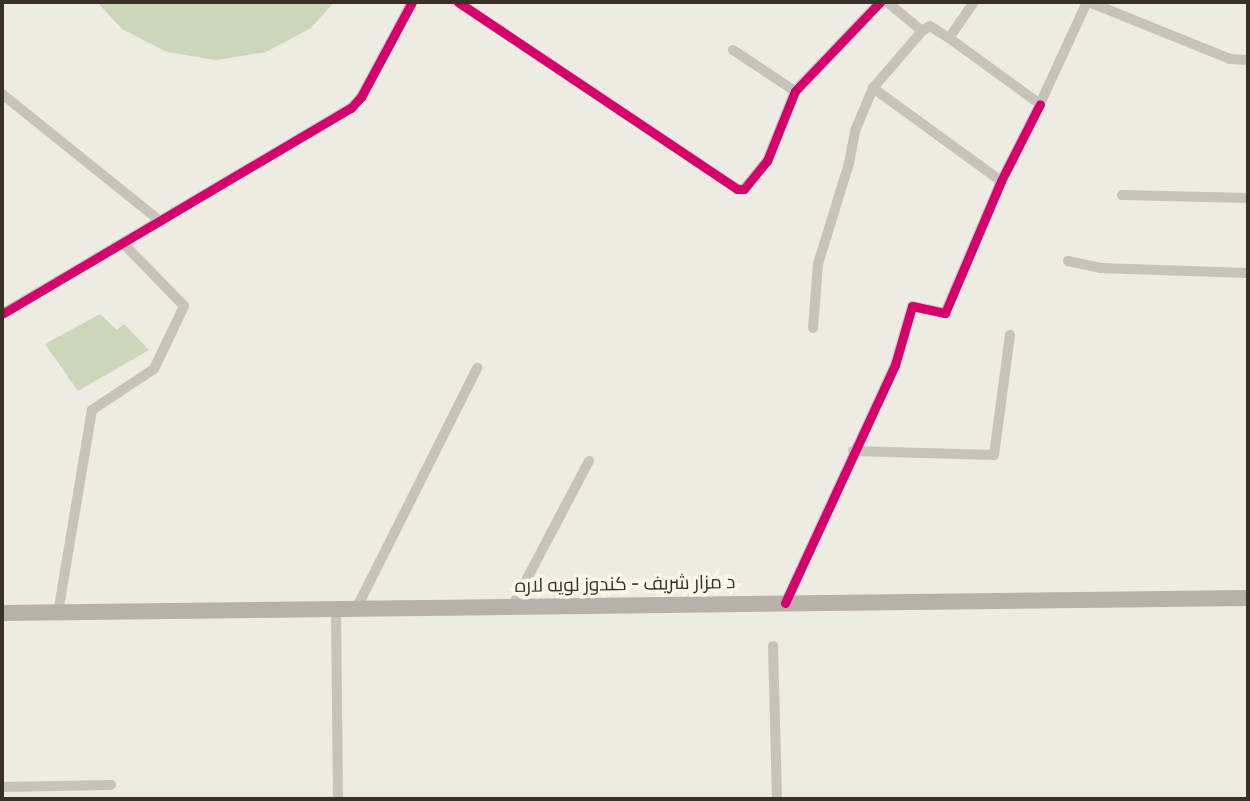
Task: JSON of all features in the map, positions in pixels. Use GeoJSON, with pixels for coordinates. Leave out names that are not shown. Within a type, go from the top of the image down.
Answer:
{"type":"FeatureCollection","features":[{"type":"Feature","properties":{"kind":"main road","name":"د مزار شریف - کندوز لویه لاره"},"geometry":{"type":"LineString","coordinates":[[2,613],[1248,598]]}},
{"type":"Feature","properties":{"kind":"street"},"geometry":{"type":"LineString","coordinates":[[2,314],[351,108],[361,97],[412,2]]}},
{"type":"Feature","properties":{"kind":"street"},"geometry":{"type":"LineString","coordinates":[[464,4],[737,189],[748,188],[767,161],[795,91],[880,2]]}},
{"type":"Feature","properties":{"kind":"street"},"geometry":{"type":"LineString","coordinates":[[887,2],[922,31]]}},
{"type":"Feature","properties":{"kind":"street"},"geometry":{"type":"LineString","coordinates":[[949,38],[974,2]]}},
{"type":"Feature","properties":{"kind":"street"},"geometry":{"type":"LineString","coordinates":[[785,604],[853,451],[895,365],[912,306],[945,313],[1001,181],[1088,2],[1230,59],[1248,60]]}},
{"type":"Feature","properties":{"kind":"street"},"geometry":{"type":"LineString","coordinates":[[813,328],[818,264],[849,163],[855,131],[873,88],[922,31],[930,26],[1040,104]]}},
{"type":"Feature","properties":{"kind":"street"},"geometry":{"type":"LineString","coordinates":[[733,50],[795,91]]}},
{"type":"Feature","properties":{"kind":"street"},"geometry":{"type":"LineString","coordinates":[[873,88],[1001,181]]}},
{"type":"Feature","properties":{"kind":"street"},"geometry":{"type":"LineString","coordinates":[[2,94],[160,221]]}},
{"type":"Feature","properties":{"kind":"street"},"geometry":{"type":"LineString","coordinates":[[1122,195],[1248,198]]}},
{"type":"Feature","properties":{"kind":"street"},"geometry":{"type":"LineString","coordinates":[[58,613],[92,410],[154,369],[184,306],[123,243]]}},
{"type":"Feature","properties":{"kind":"street"},"geometry":{"type":"LineString","coordinates":[[1068,261],[1100,268],[1248,274]]}},
{"type":"Feature","properties":{"kind":"street"},"geometry":{"type":"LineString","coordinates":[[853,451],[994,456],[1010,335]]}},
{"type":"Feature","properties":{"kind":"street"},"geometry":{"type":"LineString","coordinates":[[356,609],[477,368]]}},
{"type":"Feature","properties":{"kind":"street"},"geometry":{"type":"LineString","coordinates":[[512,607],[589,461]]}},
{"type":"Feature","properties":{"kind":"street"},"geometry":{"type":"LineString","coordinates":[[336,609],[338,799]]}},
{"type":"Feature","properties":{"kind":"street"},"geometry":{"type":"LineString","coordinates":[[773,646],[777,799]]}},
{"type":"Feature","properties":{"kind":"street"},"geometry":{"type":"LineString","coordinates":[[2,787],[111,785]]}},
{"type":"Feature","properties":{"kind":"green space"},"geometry":{"type":"Polygon","coordinates":[[[97,2],[334,2],[311,28],[266,52],[216,60],[167,52],[122,29],[97,2]]]}},
{"type":"Feature","properties":{"kind":"green space"},"geometry":{"type":"Polygon","coordinates":[[[100,314],[117,330],[124,324],[149,350],[78,391],[45,344],[100,314]]]}},
{"type":"Feature","properties":{"kind":"cycle path"},"geometry":{"type":"LineString","coordinates":[[2,314],[351,108],[361,97],[412,2]]}},
{"type":"Feature","properties":{"kind":"cycle path"},"geometry":{"type":"LineString","coordinates":[[458,2],[737,189],[744,189],[767,161],[795,91],[880,2]]}},
{"type":"Feature","properties":{"kind":"cycle path"},"geometry":{"type":"LineString","coordinates":[[785,603],[895,365],[912,306],[945,313],[1001,181],[1040,104]]}}]}
